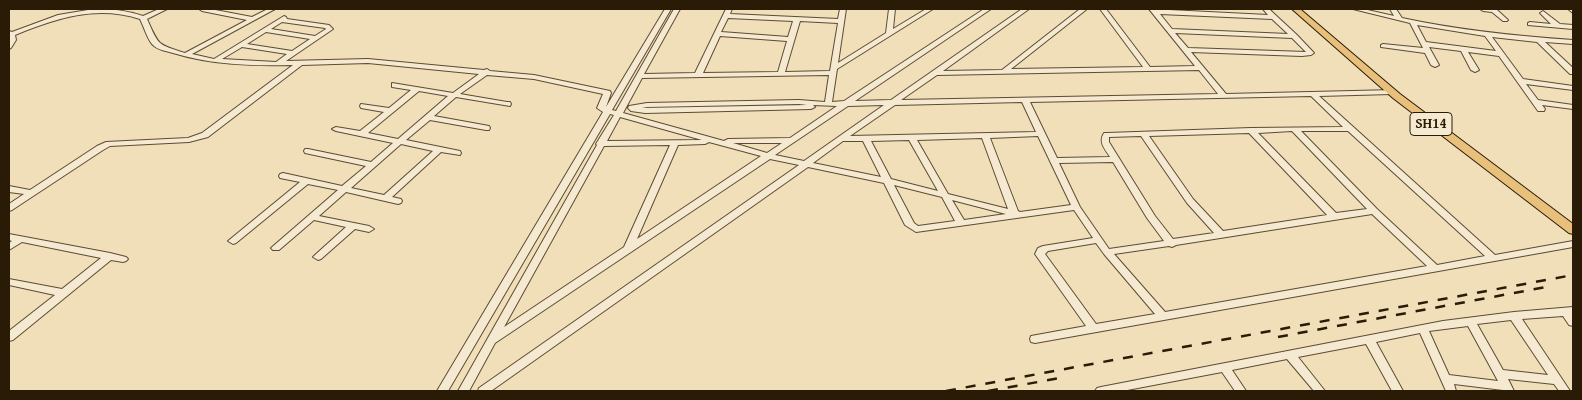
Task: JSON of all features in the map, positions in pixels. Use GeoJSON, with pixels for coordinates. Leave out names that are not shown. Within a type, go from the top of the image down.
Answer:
{"type":"FeatureCollection","features":[{"type":"Feature","properties":{"kind":"main road","name":"SH14"},"geometry":{"type":"LineString","coordinates":[[1296,9],[1439,130],[1573,230]]}},
{"type":"Feature","properties":{"kind":"main road","name":"SH14"},"geometry":{"type":"LineString","coordinates":[[1304,9],[1434,118],[1573,221]]}},
{"type":"Feature","properties":{"kind":"street"},"geometry":{"type":"LineString","coordinates":[[67,9],[78,12]]}},
{"type":"Feature","properties":{"kind":"street"},"geometry":{"type":"LineString","coordinates":[[9,47],[13,40],[11,33],[78,12],[104,10],[127,12],[143,18],[164,9]]}},
{"type":"Feature","properties":{"kind":"street"},"geometry":{"type":"LineString","coordinates":[[202,9],[253,19]]}},
{"type":"Feature","properties":{"kind":"street"},"geometry":{"type":"LineString","coordinates":[[186,55],[272,9]]}},
{"type":"Feature","properties":{"kind":"street"},"geometry":{"type":"LineString","coordinates":[[463,391],[600,144],[615,111],[618,94],[668,9]]}},
{"type":"Feature","properties":{"kind":"street"},"geometry":{"type":"LineString","coordinates":[[442,391],[615,111],[639,76],[677,9]]}},
{"type":"Feature","properties":{"kind":"street"},"geometry":{"type":"LineString","coordinates":[[825,104],[833,70],[843,9]]}},
{"type":"Feature","properties":{"kind":"street"},"geometry":{"type":"LineString","coordinates":[[889,33],[892,9]]}},
{"type":"Feature","properties":{"kind":"street"},"geometry":{"type":"LineString","coordinates":[[639,76],[781,74],[833,70],[889,33],[930,9]]}},
{"type":"Feature","properties":{"kind":"street"},"geometry":{"type":"LineString","coordinates":[[492,340],[988,9]]}},
{"type":"Feature","properties":{"kind":"street"},"geometry":{"type":"LineString","coordinates":[[483,391],[1026,9]]}},
{"type":"Feature","properties":{"kind":"street"},"geometry":{"type":"LineString","coordinates":[[1003,72],[1084,9]]}},
{"type":"Feature","properties":{"kind":"street"},"geometry":{"type":"LineString","coordinates":[[1103,9],[1148,69]]}},
{"type":"Feature","properties":{"kind":"street"},"geometry":{"type":"LineString","coordinates":[[1186,50],[1311,53],[1266,9]]}},
{"type":"Feature","properties":{"kind":"street"},"geometry":{"type":"LineString","coordinates":[[1356,9],[1413,23],[1488,36],[1573,42]]}},
{"type":"Feature","properties":{"kind":"street"},"geometry":{"type":"LineString","coordinates":[[1393,9],[1400,20]]}},
{"type":"Feature","properties":{"kind":"street"},"geometry":{"type":"LineString","coordinates":[[1483,9],[1493,9],[1504,20]]}},
{"type":"Feature","properties":{"kind":"street"},"geometry":{"type":"LineString","coordinates":[[1154,11],[1275,17]]}},
{"type":"Feature","properties":{"kind":"street"},"geometry":{"type":"LineString","coordinates":[[1154,11],[1173,31],[1200,68],[1224,96]]}},
{"type":"Feature","properties":{"kind":"street"},"geometry":{"type":"LineString","coordinates":[[698,75],[727,12],[841,21]]}},
{"type":"Feature","properties":{"kind":"street"},"geometry":{"type":"LineString","coordinates":[[1543,13],[1558,26]]}},
{"type":"Feature","properties":{"kind":"street"},"geometry":{"type":"LineString","coordinates":[[143,18],[154,42],[160,47],[215,61],[277,64],[368,61],[487,71],[550,80],[618,94]]}},
{"type":"Feature","properties":{"kind":"street"},"geometry":{"type":"LineString","coordinates":[[215,61],[283,19],[330,27],[317,38],[277,64]]}},
{"type":"Feature","properties":{"kind":"street"},"geometry":{"type":"LineString","coordinates":[[781,74],[797,19]]}},
{"type":"Feature","properties":{"kind":"street"},"geometry":{"type":"LineString","coordinates":[[1413,23],[1435,65]]}},
{"type":"Feature","properties":{"kind":"street"},"geometry":{"type":"LineString","coordinates":[[1530,24],[1573,27]]}},
{"type":"Feature","properties":{"kind":"street"},"geometry":{"type":"LineString","coordinates":[[265,30],[317,38]]}},
{"type":"Feature","properties":{"kind":"street"},"geometry":{"type":"LineString","coordinates":[[1173,31],[1295,36]]}},
{"type":"Feature","properties":{"kind":"street"},"geometry":{"type":"LineString","coordinates":[[717,34],[792,39]]}},
{"type":"Feature","properties":{"kind":"street"},"geometry":{"type":"LineString","coordinates":[[1488,36],[1541,109]]}},
{"type":"Feature","properties":{"kind":"street"},"geometry":{"type":"LineString","coordinates":[[1540,41],[1573,72]]}},
{"type":"Feature","properties":{"kind":"street"},"geometry":{"type":"LineString","coordinates":[[1424,44],[1501,54]]}},
{"type":"Feature","properties":{"kind":"street"},"geometry":{"type":"LineString","coordinates":[[240,45],[293,53]]}},
{"type":"Feature","properties":{"kind":"street"},"geometry":{"type":"LineString","coordinates":[[1383,46],[1428,51]]}},
{"type":"Feature","properties":{"kind":"street"},"geometry":{"type":"LineString","coordinates":[[1463,49],[1475,70]]}},
{"type":"Feature","properties":{"kind":"street"},"geometry":{"type":"LineString","coordinates":[[9,208],[109,144],[197,139],[205,135],[300,63]]}},
{"type":"Feature","properties":{"kind":"street"},"geometry":{"type":"LineString","coordinates":[[935,73],[1200,68]]}},
{"type":"Feature","properties":{"kind":"street"},"geometry":{"type":"LineString","coordinates":[[276,248],[454,95],[487,71]]}},
{"type":"Feature","properties":{"kind":"street"},"geometry":{"type":"LineString","coordinates":[[1521,82],[1573,88]]}},
{"type":"Feature","properties":{"kind":"street"},"geometry":{"type":"LineString","coordinates":[[395,85],[508,104]]}},
{"type":"Feature","properties":{"kind":"street"},"geometry":{"type":"LineString","coordinates":[[362,134],[417,89]]}},
{"type":"Feature","properties":{"kind":"street"},"geometry":{"type":"LineString","coordinates":[[615,111],[632,108],[645,111],[789,108],[813,107],[825,104],[1392,92]]}},
{"type":"Feature","properties":{"kind":"street"},"geometry":{"type":"LineString","coordinates":[[607,93],[601,108],[769,156],[888,181],[1016,214]]}},
{"type":"Feature","properties":{"kind":"street"},"geometry":{"type":"LineString","coordinates":[[1313,94],[1494,259]]}},
{"type":"Feature","properties":{"kind":"street"},"geometry":{"type":"LineString","coordinates":[[1025,100],[1076,207],[1107,252],[1162,317]]}},
{"type":"Feature","properties":{"kind":"street"},"geometry":{"type":"LineString","coordinates":[[1536,102],[1573,107]]}},
{"type":"Feature","properties":{"kind":"street"},"geometry":{"type":"LineString","coordinates":[[364,106],[390,111]]}},
{"type":"Feature","properties":{"kind":"street"},"geometry":{"type":"LineString","coordinates":[[429,117],[486,128]]}},
{"type":"Feature","properties":{"kind":"street"},"geometry":{"type":"LineString","coordinates":[[1172,244],[1151,218],[1115,159],[1105,142],[1107,135],[1350,128]]}},
{"type":"Feature","properties":{"kind":"street"},"geometry":{"type":"LineString","coordinates":[[336,129],[457,152]]}},
{"type":"Feature","properties":{"kind":"street"},"geometry":{"type":"LineString","coordinates":[[1294,129],[1374,211],[1436,269]]}},
{"type":"Feature","properties":{"kind":"street"},"geometry":{"type":"LineString","coordinates":[[1251,130],[1333,216]]}},
{"type":"Feature","properties":{"kind":"street"},"geometry":{"type":"LineString","coordinates":[[1143,133],[1190,201],[1222,235]]}},
{"type":"Feature","properties":{"kind":"street"},"geometry":{"type":"LineString","coordinates":[[842,139],[1041,134]]}},
{"type":"Feature","properties":{"kind":"street"},"geometry":{"type":"LineString","coordinates":[[985,136],[1016,214]]}},
{"type":"Feature","properties":{"kind":"street"},"geometry":{"type":"LineString","coordinates":[[912,138],[961,223]]}},
{"type":"Feature","properties":{"kind":"street"},"geometry":{"type":"LineString","coordinates":[[866,139],[910,224],[916,229],[1076,207]]}},
{"type":"Feature","properties":{"kind":"street"},"geometry":{"type":"LineString","coordinates":[[600,144],[793,140]]}},
{"type":"Feature","properties":{"kind":"street"},"geometry":{"type":"LineString","coordinates":[[628,250],[675,142]]}},
{"type":"Feature","properties":{"kind":"street"},"geometry":{"type":"LineString","coordinates":[[386,198],[440,149]]}},
{"type":"Feature","properties":{"kind":"street"},"geometry":{"type":"LineString","coordinates":[[308,151],[373,164]]}},
{"type":"Feature","properties":{"kind":"street"},"geometry":{"type":"LineString","coordinates":[[1054,161],[1115,159]]}},
{"type":"Feature","properties":{"kind":"street"},"geometry":{"type":"LineString","coordinates":[[283,176],[398,201]]}},
{"type":"Feature","properties":{"kind":"street"},"geometry":{"type":"LineString","coordinates":[[232,241],[307,181]]}},
{"type":"Feature","properties":{"kind":"street"},"geometry":{"type":"LineString","coordinates":[[9,189],[32,193]]}},
{"type":"Feature","properties":{"kind":"street"},"geometry":{"type":"LineString","coordinates":[[1107,252],[1172,244],[1333,216],[1374,211]]}},
{"type":"Feature","properties":{"kind":"street"},"geometry":{"type":"LineString","coordinates":[[312,217],[369,229]]}},
{"type":"Feature","properties":{"kind":"street"},"geometry":{"type":"LineString","coordinates":[[318,257],[353,226]]}},
{"type":"Feature","properties":{"kind":"street"},"geometry":{"type":"LineString","coordinates":[[9,237],[123,259]]}},
{"type":"Feature","properties":{"kind":"street"},"geometry":{"type":"LineString","coordinates":[[9,247],[20,239]]}},
{"type":"Feature","properties":{"kind":"street"},"geometry":{"type":"LineString","coordinates":[[1094,329],[1040,254],[1041,250],[1046,248],[1099,240]]}},
{"type":"Feature","properties":{"kind":"street"},"geometry":{"type":"LineString","coordinates":[[1035,339],[1573,244]]}},
{"type":"Feature","properties":{"kind":"street"},"geometry":{"type":"LineString","coordinates":[[9,337],[110,256]]}},
{"type":"Feature","properties":{"kind":"street"},"geometry":{"type":"LineString","coordinates":[[9,282],[64,293]]}},
{"type":"Feature","properties":{"kind":"street"},"geometry":{"type":"LineString","coordinates":[[1101,391],[1370,341],[1423,329],[1514,316],[1570,311],[1573,322]]}},
{"type":"Feature","properties":{"kind":"street"},"geometry":{"type":"LineString","coordinates":[[1514,316],[1564,391]]}},
{"type":"Feature","properties":{"kind":"street"},"geometry":{"type":"LineString","coordinates":[[1471,322],[1508,389]]}},
{"type":"Feature","properties":{"kind":"street"},"geometry":{"type":"LineString","coordinates":[[1423,329],[1452,391]]}},
{"type":"Feature","properties":{"kind":"street"},"geometry":{"type":"LineString","coordinates":[[1370,341],[1398,391]]}},
{"type":"Feature","properties":{"kind":"street"},"geometry":{"type":"LineString","coordinates":[[1291,356],[1320,391]]}},
{"type":"Feature","properties":{"kind":"street"},"geometry":{"type":"LineString","coordinates":[[1226,368],[1241,391]]}},
{"type":"Feature","properties":{"kind":"street"},"geometry":{"type":"LineString","coordinates":[[1500,374],[1557,380]]}},
{"type":"Feature","properties":{"kind":"street"},"geometry":{"type":"LineString","coordinates":[[1445,378],[1508,389]]}},
{"type":"Feature","properties":{"kind":"railway"},"geometry":{"type":"LineString","coordinates":[[946,391],[1573,275]]}},
{"type":"Feature","properties":{"kind":"railway"},"geometry":{"type":"LineString","coordinates":[[1278,337],[1546,287]]}},
{"type":"Feature","properties":{"kind":"railway"},"geometry":{"type":"LineString","coordinates":[[988,391],[1060,378]]}}]}
